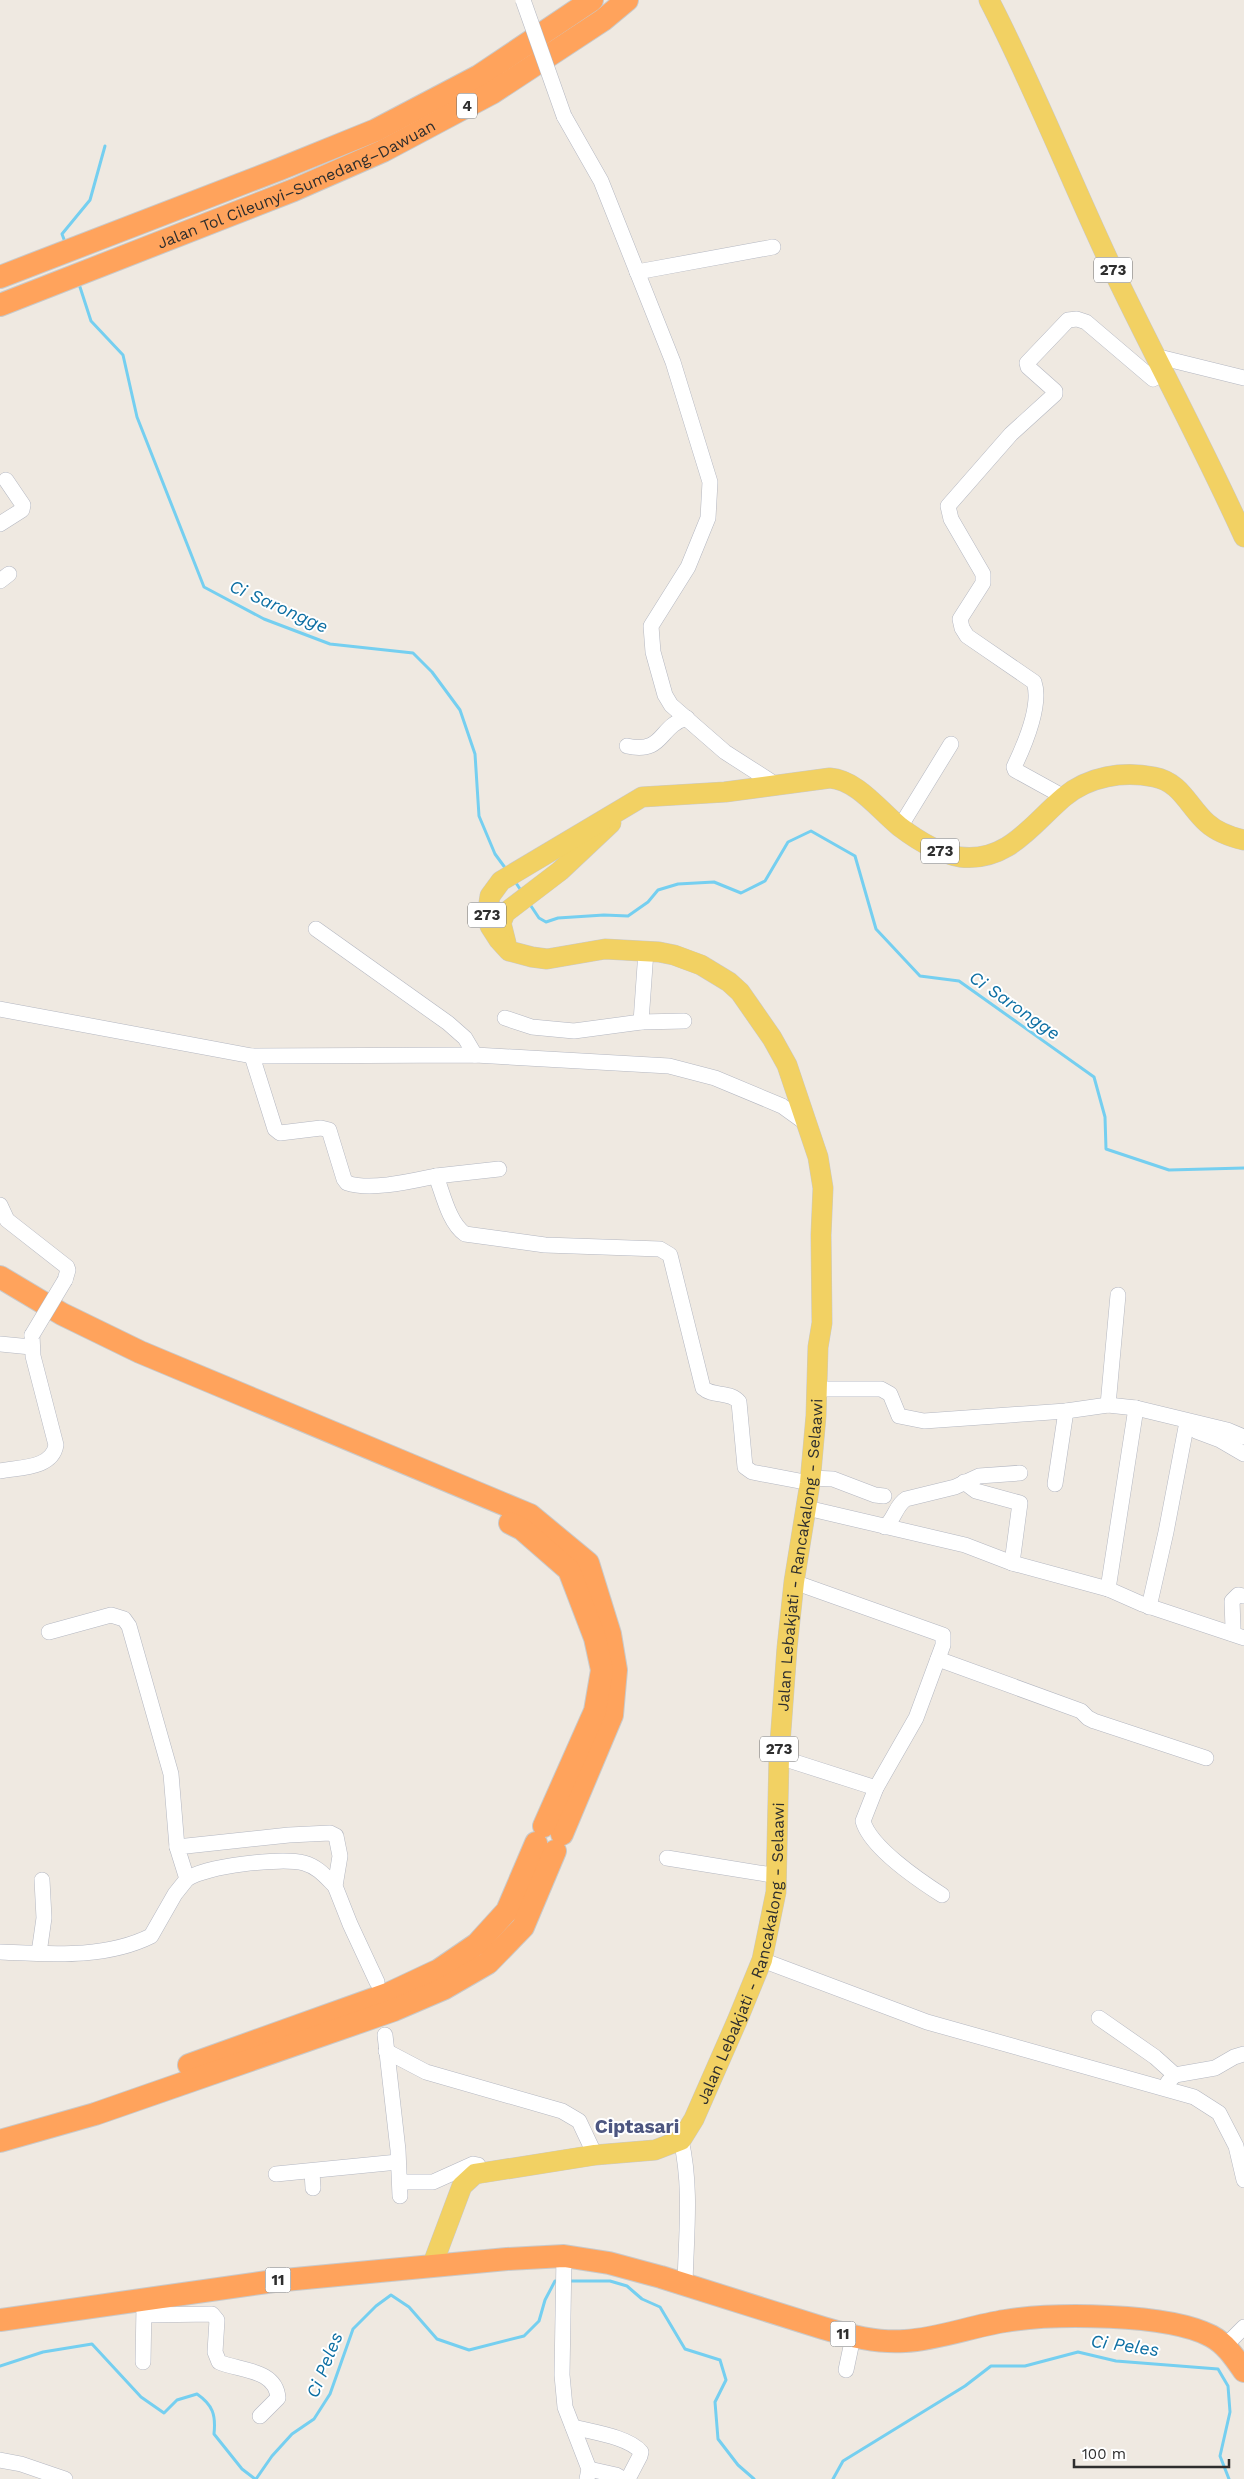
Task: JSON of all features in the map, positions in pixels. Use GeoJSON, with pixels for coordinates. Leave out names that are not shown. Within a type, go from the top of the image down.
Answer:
{"type":"FeatureCollection","features":[{"type":"Feature","properties":{"kind":"highway","name":"Jalan Tol Cileunyi–Sumedang–Dawuan"},"geometry":{"type":"LineString","coordinates":[[0,277],[376,130],[479,76],[592,0]]}},
{"type":"Feature","properties":{"kind":"highway","name":"Jalan Tol Cileunyi–Sumedang–Dawuan"},"geometry":{"type":"LineString","coordinates":[[0,306],[294,190],[383,152],[492,93],[603,20],[627,0]]}},
{"type":"Feature","properties":{"kind":"highway"},"geometry":{"type":"LineString","coordinates":[[0,1277],[62,1314],[140,1352],[530,1515],[588,1563],[610,1634],[616,1670],[612,1715],[549,1839],[507,1911],[477,1944],[439,1970],[390,1993],[102,2096],[0,2125]]}},
{"type":"Feature","properties":{"kind":"highway"},"geometry":{"type":"LineString","coordinates":[[0,1291],[135,1363],[522,1529],[569,1570],[595,1638],[602,1670],[594,1711],[549,1839],[523,1927],[488,1964],[442,1989],[394,2010],[95,2114],[0,2141]]}},
{"type":"Feature","properties":{"kind":"highway","name":"11"},"geometry":{"type":"LineString","coordinates":[[0,2320],[144,2307],[274,2281],[432,2266],[564,2273],[609,2263],[853,2337],[906,2341],[1004,2321],[1049,2316],[1117,2318],[1170,2324],[1203,2333],[1225,2346],[1244,2372]]}},
{"type":"Feature","properties":{"kind":"main road","name":"273"},"geometry":{"type":"LineString","coordinates":[[989,0],[1011,44],[1076,191],[1159,364],[1186,414],[1244,537]]}},
{"type":"Feature","properties":{"kind":"main road","name":"273"},"geometry":{"type":"LineString","coordinates":[[509,951],[499,940],[487,916],[490,896],[494,888],[510,875],[642,797],[778,786],[830,778],[847,781],[900,827],[930,846],[948,854],[961,857],[991,854],[1020,839],[1064,797],[1079,787],[1106,776],[1141,775],[1166,780],[1177,787],[1208,824],[1222,832],[1244,840]]}},
{"type":"Feature","properties":{"kind":"main road","name":"273"},"geometry":{"type":"LineString","coordinates":[[509,951],[501,923],[505,913],[560,871],[610,824],[615,812]]}},
{"type":"Feature","properties":{"kind":"main road","name":"Jalan Lebakjati - Rancakalong - Selaawi"},"geometry":{"type":"LineString","coordinates":[[509,951],[547,959],[604,949],[646,951],[674,955],[716,973],[740,992],[782,1055],[793,1079],[818,1157],[823,1188],[820,1235],[822,1323],[818,1347],[811,1480],[794,1582],[778,1757],[778,1876],[773,1911],[762,1960],[714,2076],[694,2119],[681,2140]]}},
{"type":"Feature","properties":{"kind":"main road"},"geometry":{"type":"LineString","coordinates":[[432,2266],[462,2186],[470,2177],[481,2172],[595,2155],[655,2150],[681,2140]]}},
{"type":"Feature","properties":{"kind":"street"},"geometry":{"type":"LineString","coordinates":[[523,0],[564,116],[601,182],[673,362],[710,482],[708,518],[688,567],[651,626],[653,652],[665,695],[671,705],[725,752],[778,786]]}},
{"type":"Feature","properties":{"kind":"street"},"geometry":{"type":"LineString","coordinates":[[637,272],[774,247]]}},
{"type":"Feature","properties":{"kind":"street"},"geometry":{"type":"LineString","coordinates":[[1064,797],[1014,770],[1033,717],[1036,687],[1034,682],[967,636],[962,628],[960,620],[984,583],[983,574],[951,519],[948,506],[1010,434],[1055,394],[1055,391],[1027,364],[1068,320],[1077,319],[1096,330],[1153,379],[1159,364],[1244,378]]}},
{"type":"Feature","properties":{"kind":"street"},"geometry":{"type":"LineString","coordinates":[[0,524],[22,510],[23,505],[2,480]]}},
{"type":"Feature","properties":{"kind":"street"},"geometry":{"type":"LineString","coordinates":[[627,746],[647,748],[656,743],[674,722],[687,718]]}},
{"type":"Feature","properties":{"kind":"street"},"geometry":{"type":"LineString","coordinates":[[900,827],[951,744]]}},
{"type":"Feature","properties":{"kind":"street"},"geometry":{"type":"LineString","coordinates":[[316,929],[448,1022],[465,1038],[475,1055]]}},
{"type":"Feature","properties":{"kind":"street"},"geometry":{"type":"LineString","coordinates":[[641,1022],[646,951]]}},
{"type":"Feature","properties":{"kind":"street"},"geometry":{"type":"LineString","coordinates":[[0,1009],[252,1056],[475,1055],[669,1066],[715,1078],[782,1106],[807,1124]]}},
{"type":"Feature","properties":{"kind":"street"},"geometry":{"type":"LineString","coordinates":[[505,1018],[532,1027],[554,1030],[592,1029],[641,1022],[684,1021]]}},
{"type":"Feature","properties":{"kind":"street"},"geometry":{"type":"LineString","coordinates":[[252,1056],[276,1129],[280,1133],[321,1128],[330,1130],[344,1179],[348,1183],[355,1186],[414,1181],[436,1176],[498,1169]]}},
{"type":"Feature","properties":{"kind":"street"},"geometry":{"type":"LineString","coordinates":[[436,1176],[454,1222],[460,1231],[466,1234],[546,1245],[660,1249],[670,1254],[703,1388],[709,1392],[733,1397],[739,1402],[745,1466],[752,1472],[811,1480],[833,1480],[875,1495],[884,1496]]}},
{"type":"Feature","properties":{"kind":"street"},"geometry":{"type":"LineString","coordinates":[[0,1205],[7,1220],[67,1267],[68,1270],[65,1280],[32,1341],[56,1445],[54,1453],[43,1463],[0,1471]]}},
{"type":"Feature","properties":{"kind":"street"},"geometry":{"type":"LineString","coordinates":[[1108,1405],[1118,1295]]}},
{"type":"Feature","properties":{"kind":"street"},"geometry":{"type":"LineString","coordinates":[[0,1344],[32,1341]]}},
{"type":"Feature","properties":{"kind":"street"},"geometry":{"type":"LineString","coordinates":[[817,1389],[881,1389],[890,1394],[899,1416],[924,1421],[1066,1411],[1108,1405],[1136,1408],[1186,1425],[1244,1454]]}},
{"type":"Feature","properties":{"kind":"street"},"geometry":{"type":"LineString","coordinates":[[1108,1589],[1136,1408]]}},
{"type":"Feature","properties":{"kind":"street"},"geometry":{"type":"LineString","coordinates":[[1055,1484],[1066,1411]]}},
{"type":"Feature","properties":{"kind":"street"},"geometry":{"type":"LineString","coordinates":[[1186,1425],[1227,1430],[1244,1437]]}},
{"type":"Feature","properties":{"kind":"street"},"geometry":{"type":"LineString","coordinates":[[1149,1607],[1166,1532],[1186,1425]]}},
{"type":"Feature","properties":{"kind":"street"},"geometry":{"type":"LineString","coordinates":[[1210,1436],[1227,1430]]}},
{"type":"Feature","properties":{"kind":"street"},"geometry":{"type":"LineString","coordinates":[[885,1527],[893,1520],[899,1503],[906,1499],[955,1487],[980,1476],[1020,1473]]}},
{"type":"Feature","properties":{"kind":"street"},"geometry":{"type":"LineString","coordinates":[[964,1482],[976,1491],[1020,1503],[1012,1563]]}},
{"type":"Feature","properties":{"kind":"street"},"geometry":{"type":"LineString","coordinates":[[807,1508],[965,1545],[1012,1563],[1108,1589],[1149,1607],[1238,1635]]}},
{"type":"Feature","properties":{"kind":"street"},"geometry":{"type":"LineString","coordinates":[[794,1582],[942,1635],[944,1642],[916,1718],[876,1788],[864,1816],[865,1827],[908,1873],[942,1895]]}},
{"type":"Feature","properties":{"kind":"street"},"geometry":{"type":"LineString","coordinates":[[1238,1635],[1233,1628],[1232,1601],[1238,1595],[1244,1596]]}},
{"type":"Feature","properties":{"kind":"street"},"geometry":{"type":"LineString","coordinates":[[49,1632],[111,1615],[124,1619],[129,1626],[171,1774],[177,1847],[187,1879]]}},
{"type":"Feature","properties":{"kind":"street"},"geometry":{"type":"LineString","coordinates":[[938,1660],[1081,1710],[1088,1718],[1094,1721],[1206,1758]]}},
{"type":"Feature","properties":{"kind":"street"},"geometry":{"type":"LineString","coordinates":[[778,1757],[876,1788]]}},
{"type":"Feature","properties":{"kind":"street"},"geometry":{"type":"LineString","coordinates":[[177,1847],[289,1835],[330,1833],[336,1836],[340,1856],[335,1886]]}},
{"type":"Feature","properties":{"kind":"street"},"geometry":{"type":"LineString","coordinates":[[667,1858],[778,1876]]}},
{"type":"Feature","properties":{"kind":"street"},"geometry":{"type":"LineString","coordinates":[[0,1952],[101,1951],[147,1938],[155,1931],[175,1894],[187,1879],[202,1870],[274,1861],[289,1861],[318,1869],[335,1886],[377,1982]]}},
{"type":"Feature","properties":{"kind":"street"},"geometry":{"type":"LineString","coordinates":[[39,1953],[44,1918],[42,1880]]}},
{"type":"Feature","properties":{"kind":"street"},"geometry":{"type":"LineString","coordinates":[[762,1960],[927,2022],[1194,2097],[1219,2113],[1236,2146],[1244,2180]]}},
{"type":"Feature","properties":{"kind":"street"},"geometry":{"type":"LineString","coordinates":[[1099,2018],[1155,2057],[1175,2074]]}},
{"type":"Feature","properties":{"kind":"street"},"geometry":{"type":"LineString","coordinates":[[481,2172],[478,2165],[472,2164],[433,2182],[400,2189],[385,2043],[426,2072],[562,2112],[579,2121],[595,2155]]}},
{"type":"Feature","properties":{"kind":"street"},"geometry":{"type":"LineString","coordinates":[[1164,2088],[1175,2074],[1215,2068],[1234,2057],[1244,2054]]}},
{"type":"Feature","properties":{"kind":"street"},"geometry":{"type":"LineString","coordinates":[[681,2140],[687,2166],[685,2285]]}},
{"type":"Feature","properties":{"kind":"street"},"geometry":{"type":"LineString","coordinates":[[276,2174],[312,2172],[398,2162]]}},
{"type":"Feature","properties":{"kind":"street"},"geometry":{"type":"LineString","coordinates":[[312,2172],[313,2188]]}},
{"type":"Feature","properties":{"kind":"street"},"geometry":{"type":"LineString","coordinates":[[564,2273],[562,2375],[565,2407],[588,2474],[616,2475],[623,2479]]}},
{"type":"Feature","properties":{"kind":"street"},"geometry":{"type":"LineString","coordinates":[[143,2362],[144,2307],[212,2314],[217,2320],[214,2352],[219,2362],[267,2377],[275,2384],[278,2398],[260,2416]]}},
{"type":"Feature","properties":{"kind":"street"},"geometry":{"type":"LineString","coordinates":[[1225,2346],[1244,2327]]}},
{"type":"Feature","properties":{"kind":"street"},"geometry":{"type":"LineString","coordinates":[[846,2370],[853,2337]]}},
{"type":"Feature","properties":{"kind":"street"},"geometry":{"type":"LineString","coordinates":[[573,2427],[636,2446],[641,2452],[628,2479]]}},
{"type":"Feature","properties":{"kind":"street"},"geometry":{"type":"LineString","coordinates":[[0,2460],[21,2464],[63,2478]]}},
{"type":"Feature","properties":{"kind":"waterway","name":"Ci Sarongge"},"geometry":{"type":"LineString","coordinates":[[65,242],[62,234],[90,200],[105,146]]}},
{"type":"Feature","properties":{"kind":"waterway","name":"Ci Sarongge"},"geometry":{"type":"LineString","coordinates":[[79,284],[91,321],[123,355],[137,417],[204,587],[264,619],[330,644],[413,653],[432,672],[460,710],[475,754],[479,816],[495,854],[506,869]]}},
{"type":"Feature","properties":{"kind":"waterway","name":"Ci Sarongge"},"geometry":{"type":"LineString","coordinates":[[529,903],[539,918],[546,922],[558,918],[604,915],[628,916],[648,902],[658,890],[678,884],[714,882],[741,893],[765,881],[788,842],[811,831],[855,856],[876,929],[920,976],[959,981],[1094,1077],[1105,1117],[1106,1149],[1169,1170],[1244,1168]]}},
{"type":"Feature","properties":{"kind":"waterway","name":"Ci Sarongge"},"geometry":{"type":"LineString","coordinates":[[514,880],[522,892]]}},
{"type":"Feature","properties":{"kind":"waterway","name":"Ci Peles"},"geometry":{"type":"LineString","coordinates":[[256,2479],[272,2456],[292,2434],[314,2419],[330,2394],[353,2329],[376,2306],[391,2295],[409,2307],[437,2339],[469,2350],[524,2336],[539,2321],[545,2300],[555,2281],[559,2281]]}},
{"type":"Feature","properties":{"kind":"waterway","name":"Ci Peles"},"geometry":{"type":"LineString","coordinates":[[568,2281],[610,2281],[627,2286],[642,2299],[660,2307],[685,2349],[720,2360],[726,2380],[715,2402],[718,2439],[738,2465],[754,2479]]}},
{"type":"Feature","properties":{"kind":"waterway","name":"Ci Peles"},"geometry":{"type":"LineString","coordinates":[[0,2366],[43,2352],[92,2344],[141,2397],[164,2413],[177,2400],[197,2394],[207,2402],[214,2416],[214,2434],[242,2469],[255,2479]]}},
{"type":"Feature","properties":{"kind":"waterway","name":"Ci Peles"},"geometry":{"type":"LineString","coordinates":[[833,2479],[843,2461],[965,2386],[991,2366],[1025,2366],[1078,2352],[1116,2361],[1218,2369],[1228,2386],[1230,2412],[1220,2456],[1229,2479]]}},
{"type":"Feature","properties":{"kind":"district","name":"Ciptasari"},"geometry":{"type":"Point","coordinates":[637,2126]}}]}
